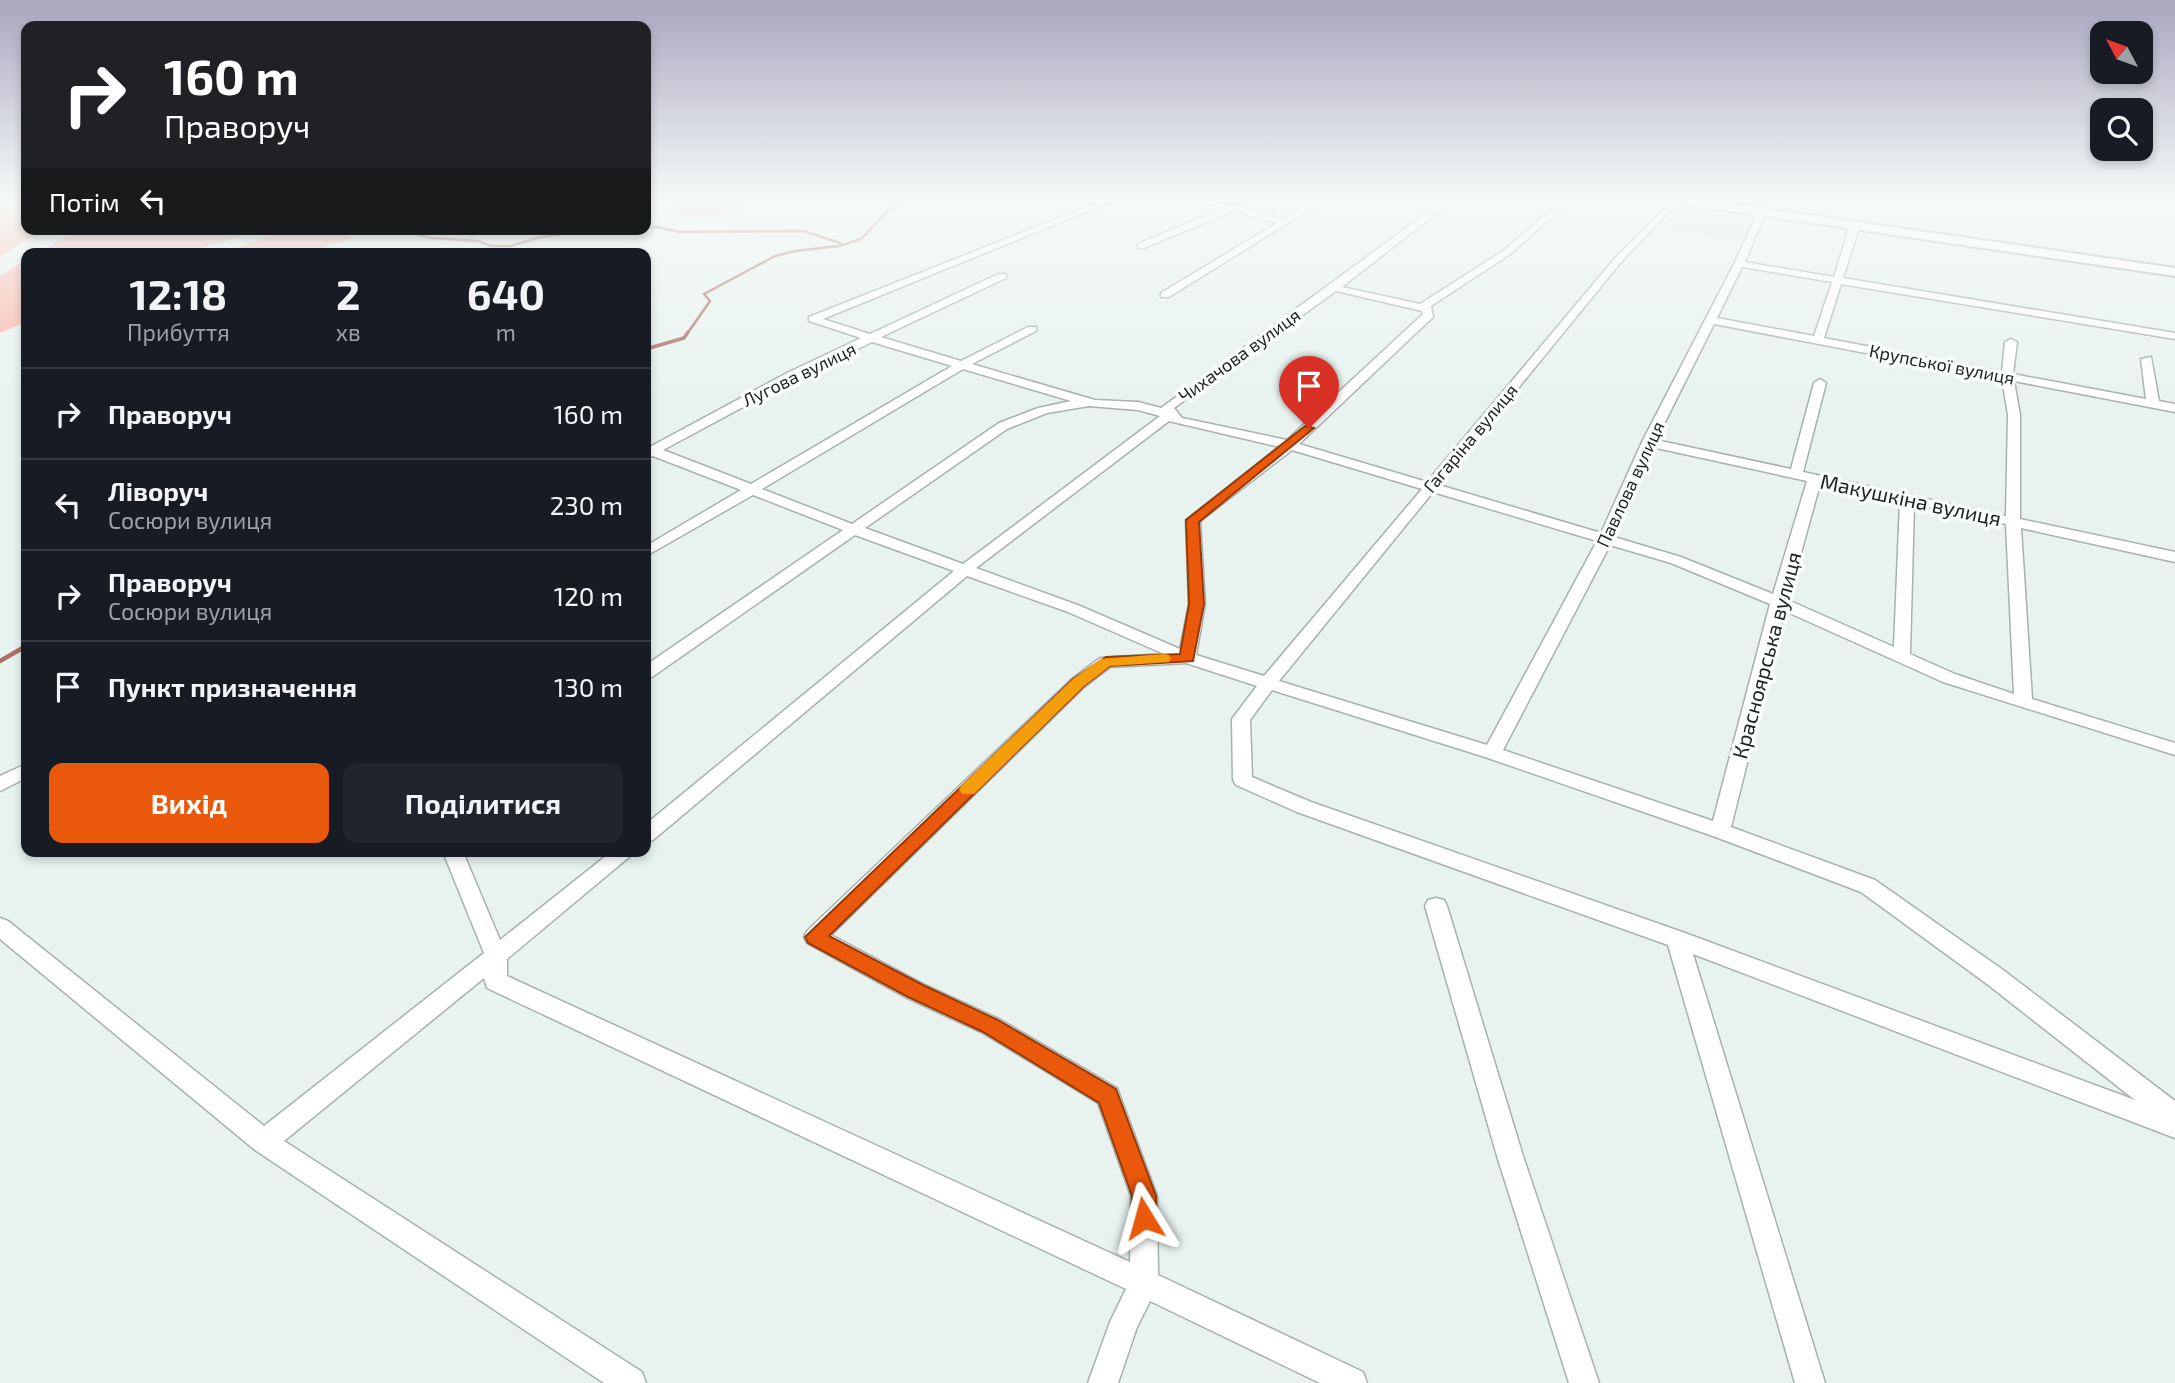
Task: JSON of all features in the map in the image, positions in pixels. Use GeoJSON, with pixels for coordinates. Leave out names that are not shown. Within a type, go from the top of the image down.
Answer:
{"type":"FeatureCollection","features":[{"type":"Feature","properties":{"kind":"main road"},"geometry":{"type":"LineString","coordinates":[[2111,263],[2175,272]]}},
{"type":"Feature","properties":{"kind":"street","name":"Лугова вулиця"},"geometry":{"type":"LineString","coordinates":[[871,338],[813,319],[954,263]]}},
{"type":"Feature","properties":{"kind":"street"},"geometry":{"type":"LineString","coordinates":[[1165,295],[1218,263]]}},
{"type":"Feature","properties":{"kind":"street","name":"Чихачова вулиця"},"geometry":{"type":"LineString","coordinates":[[1170,414],[1167,407],[1367,263]]}},
{"type":"Feature","properties":{"kind":"street"},"geometry":{"type":"LineString","coordinates":[[1187,658],[1197,604],[1193,520],[1290,445],[1429,315],[1425,305],[1491,263]]}},
{"type":"Feature","properties":{"kind":"street","name":"Гагаріна вулиця"},"geometry":{"type":"LineString","coordinates":[[1616,263],[1241,719],[1243,780],[1304,807],[1677,939]]}},
{"type":"Feature","properties":{"kind":"street"},"geometry":{"type":"LineString","coordinates":[[1818,341],[1842,263]]}},
{"type":"Feature","properties":{"kind":"street"},"geometry":{"type":"LineString","coordinates":[[1739,264],[2175,336]]}},
{"type":"Feature","properties":{"kind":"street","name":"Павлова вулиця"},"geometry":{"type":"LineString","coordinates":[[1492,753],[1606,538],[1648,442],[1739,264]]}},
{"type":"Feature","properties":{"kind":"street"},"geometry":{"type":"LineString","coordinates":[[871,338],[1002,276]]}},
{"type":"Feature","properties":{"kind":"street"},"geometry":{"type":"LineString","coordinates":[[1334,288],[1426,309]]}},
{"type":"Feature","properties":{"kind":"street","name":"Крупської вулиця"},"geometry":{"type":"LineString","coordinates":[[1710,320],[2175,408]]}},
{"type":"Feature","properties":{"kind":"street"},"geometry":{"type":"LineString","coordinates":[[651,549],[753,490],[758,483],[960,366],[1032,329]]}},
{"type":"Feature","properties":{"kind":"street","name":"Лугова вулиця"},"geometry":{"type":"LineString","coordinates":[[651,451],[791,376],[871,338]]}},
{"type":"Feature","properties":{"kind":"street"},"geometry":{"type":"LineString","coordinates":[[871,338],[1094,404]]}},
{"type":"Feature","properties":{"kind":"street"},"geometry":{"type":"LineString","coordinates":[[2011,342],[2007,376],[2014,415],[2013,521],[2023,703]]}},
{"type":"Feature","properties":{"kind":"street"},"geometry":{"type":"LineString","coordinates":[[2147,359],[2153,404]]}},
{"type":"Feature","properties":{"kind":"street"},"geometry":{"type":"LineString","coordinates":[[1796,474],[1820,383]]}},
{"type":"Feature","properties":{"kind":"street"},"geometry":{"type":"LineString","coordinates":[[651,670],[1003,426],[1032,413],[1068,404],[1118,404],[1170,414],[1178,421],[1290,445],[1676,560],[1779,602],[1949,678],[2175,749]]}},
{"type":"Feature","properties":{"kind":"street"},"geometry":{"type":"LineString","coordinates":[[651,831],[966,570],[1110,457],[1170,414]]}},
{"type":"Feature","properties":{"kind":"street","name":"Макушкіна вулиця"},"geometry":{"type":"LineString","coordinates":[[1648,442],[2175,557]]}},
{"type":"Feature","properties":{"kind":"street"},"geometry":{"type":"LineString","coordinates":[[651,452],[1074,609],[1187,658],[1492,753],[1720,831],[1868,886],[1995,977],[2175,1116]]}},
{"type":"Feature","properties":{"kind":"street","name":"Красноярська вулиця"},"geometry":{"type":"LineString","coordinates":[[1720,831],[1814,479]]}},
{"type":"Feature","properties":{"kind":"street"},"geometry":{"type":"LineString","coordinates":[[1902,657],[1907,499]]}},
{"type":"Feature","properties":{"kind":"street"},"geometry":{"type":"LineString","coordinates":[[1103,1383],[1124,1322],[1144,1283],[1144,1196],[1108,1097],[991,1026],[915,991],[815,937],[1087,676],[1106,662],[1187,658]]}},
{"type":"Feature","properties":{"kind":"street"},"geometry":{"type":"LineString","coordinates":[[0,784],[21,773]]}},
{"type":"Feature","properties":{"kind":"street"},"geometry":{"type":"LineString","coordinates":[[455,857],[496,956],[495,981],[1144,1283],[1352,1383]]}},
{"type":"Feature","properties":{"kind":"street"},"geometry":{"type":"LineString","coordinates":[[264,1142],[619,857]]}},
{"type":"Feature","properties":{"kind":"street"},"geometry":{"type":"LineString","coordinates":[[1436,906],[1510,1156],[1584,1383]]}},
{"type":"Feature","properties":{"kind":"street"},"geometry":{"type":"LineString","coordinates":[[0,927],[264,1142],[631,1383]]}},
{"type":"Feature","properties":{"kind":"street"},"geometry":{"type":"LineString","coordinates":[[1677,939],[2175,1126]]}},
{"type":"Feature","properties":{"kind":"street"},"geometry":{"type":"LineString","coordinates":[[1677,939],[1810,1383]]}},
{"type":"Feature","properties":{"kind":"shaded area"},"geometry":{"type":"Polygon","coordinates":[[[21,263],[21,324],[0,333],[0,276],[21,263]]]}},
{"type":"Feature","properties":{"kind":"waterway"},"geometry":{"type":"LineString","coordinates":[[687,334],[710,301],[704,294],[763,263]]}},
{"type":"Feature","properties":{"kind":"waterway"},"geometry":{"type":"LineString","coordinates":[[651,348],[684,338],[688,332]]}},
{"type":"Feature","properties":{"kind":"waterway"},"geometry":{"type":"LineString","coordinates":[[0,661],[21,649]]}},
{"type":"Feature","properties":{"kind":"slow traffic"},"geometry":{"type":"LineString","coordinates":[[968,789],[1078,683],[1106,662],[1164,659]]}},
{"type":"Feature","properties":{"kind":"route"},"geometry":{"type":"LineString","coordinates":[[1144,1218],[1144,1196],[1108,1097],[991,1026],[915,991],[815,937],[1078,683],[1106,662],[1187,658],[1197,604],[1193,520],[1309,428]]}}]}
